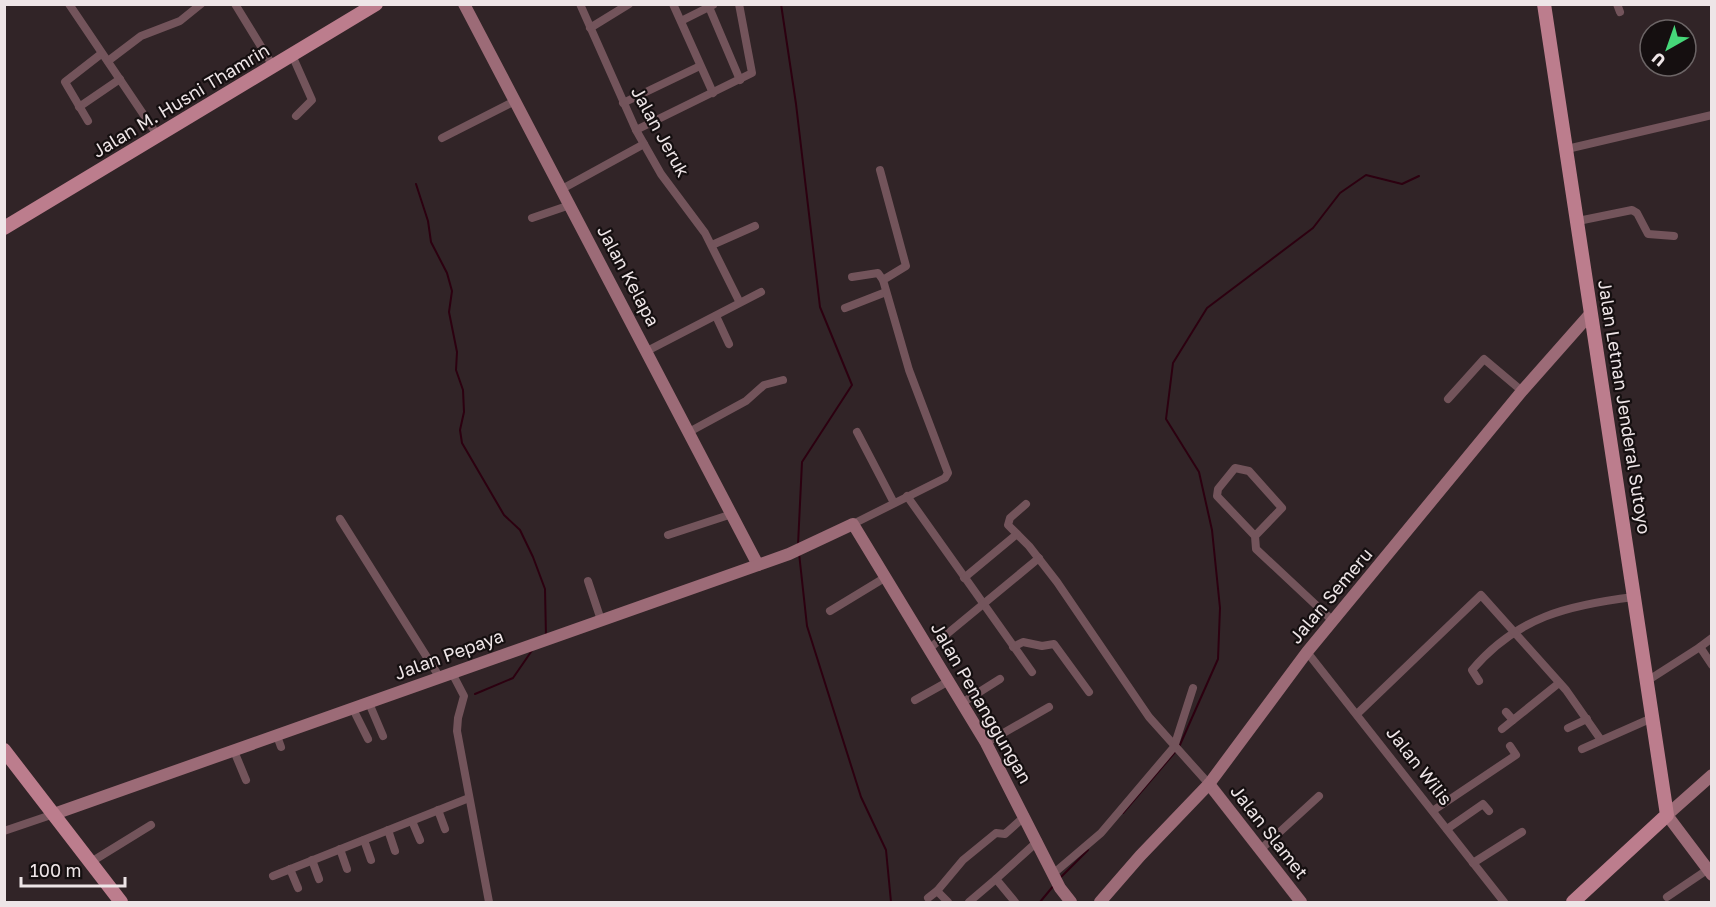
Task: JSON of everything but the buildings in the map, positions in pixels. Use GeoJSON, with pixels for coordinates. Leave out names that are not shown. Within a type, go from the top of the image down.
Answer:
{"type":"FeatureCollection","features":[{"type":"Feature","properties":{"kind":"main road","name":"Jalan M. Husni Thamrin"},"geometry":{"type":"LineString","coordinates":[[4,228],[376,4]]}},
{"type":"Feature","properties":{"kind":"main road","name":"Jalan Letnan Jenderal Sutoyo"},"geometry":{"type":"LineString","coordinates":[[1544,4],[1667,815]]}},
{"type":"Feature","properties":{"kind":"main road"},"geometry":{"type":"LineString","coordinates":[[4,750],[121,903]]}},
{"type":"Feature","properties":{"kind":"main road"},"geometry":{"type":"LineString","coordinates":[[1649,833],[1658,814],[1663,788]]}},
{"type":"Feature","properties":{"kind":"main road"},"geometry":{"type":"LineString","coordinates":[[1573,903],[1667,815]]}},
{"type":"Feature","properties":{"kind":"street"},"geometry":{"type":"LineString","coordinates":[[69,4],[158,136]]}},
{"type":"Feature","properties":{"kind":"street"},"geometry":{"type":"LineString","coordinates":[[88,121],[65,86],[65,81],[141,36],[180,21],[201,4]]}},
{"type":"Feature","properties":{"kind":"street"},"geometry":{"type":"LineString","coordinates":[[235,4],[273,66]]}},
{"type":"Feature","properties":{"kind":"street","name":"Jalan Kelapa"},"geometry":{"type":"LineString","coordinates":[[464,4],[758,565]]}},
{"type":"Feature","properties":{"kind":"street","name":"Jalan Jeruk"},"geometry":{"type":"LineString","coordinates":[[580,4],[636,130],[711,245],[739,302]]}},
{"type":"Feature","properties":{"kind":"street"},"geometry":{"type":"LineString","coordinates":[[590,28],[629,4]]}},
{"type":"Feature","properties":{"kind":"street"},"geometry":{"type":"LineString","coordinates":[[673,4],[713,93]]}},
{"type":"Feature","properties":{"kind":"street"},"geometry":{"type":"LineString","coordinates":[[636,130],[750,75],[753,69],[739,4]]}},
{"type":"Feature","properties":{"kind":"street"},"geometry":{"type":"LineString","coordinates":[[681,21],[711,6],[740,80]]}},
{"type":"Feature","properties":{"kind":"street"},"geometry":{"type":"LineString","coordinates":[[292,55],[312,100],[296,116]]}},
{"type":"Feature","properties":{"kind":"street"},"geometry":{"type":"LineString","coordinates":[[623,102],[700,66]]}},
{"type":"Feature","properties":{"kind":"street"},"geometry":{"type":"LineString","coordinates":[[79,107],[120,80]]}},
{"type":"Feature","properties":{"kind":"street"},"geometry":{"type":"LineString","coordinates":[[442,138],[515,101]]}},
{"type":"Feature","properties":{"kind":"street"},"geometry":{"type":"LineString","coordinates":[[1567,150],[1712,115]]}},
{"type":"Feature","properties":{"kind":"street"},"geometry":{"type":"LineString","coordinates":[[562,189],[644,144]]}},
{"type":"Feature","properties":{"kind":"street"},"geometry":{"type":"LineString","coordinates":[[880,170],[906,266],[883,280]]}},
{"type":"Feature","properties":{"kind":"street"},"geometry":{"type":"LineString","coordinates":[[532,218],[570,205]]}},
{"type":"Feature","properties":{"kind":"street"},"geometry":{"type":"LineString","coordinates":[[1578,221],[1632,210],[1648,234],[1674,236]]}},
{"type":"Feature","properties":{"kind":"street"},"geometry":{"type":"LineString","coordinates":[[711,245],[755,225]]}},
{"type":"Feature","properties":{"kind":"street"},"geometry":{"type":"LineString","coordinates":[[852,277],[878,273],[883,280],[912,380],[948,471],[945,478],[853,524]]}},
{"type":"Feature","properties":{"kind":"street"},"geometry":{"type":"LineString","coordinates":[[647,351],[761,292]]}},
{"type":"Feature","properties":{"kind":"street"},"geometry":{"type":"LineString","coordinates":[[845,308],[886,292]]}},
{"type":"Feature","properties":{"kind":"street","name":"Jalan Semeru"},"geometry":{"type":"LineString","coordinates":[[1100,903],[1140,856],[1209,784],[1307,651],[1522,391],[1591,313]]}},
{"type":"Feature","properties":{"kind":"street"},"geometry":{"type":"LineString","coordinates":[[716,316],[729,344]]}},
{"type":"Feature","properties":{"kind":"street"},"geometry":{"type":"LineString","coordinates":[[1448,399],[1484,359],[1522,391]]}},
{"type":"Feature","properties":{"kind":"street"},"geometry":{"type":"LineString","coordinates":[[689,432],[746,402],[764,385],[783,380]]}},
{"type":"Feature","properties":{"kind":"street"},"geometry":{"type":"LineString","coordinates":[[857,432],[894,503]]}},
{"type":"Feature","properties":{"kind":"street"},"geometry":{"type":"LineString","coordinates":[[1255,536],[1282,508],[1249,471],[1235,468],[1221,485],[1217,496],[1255,536],[1256,549],[1333,621]]}},
{"type":"Feature","properties":{"kind":"street"},"geometry":{"type":"LineString","coordinates":[[907,496],[1032,672]]}},
{"type":"Feature","properties":{"kind":"street"},"geometry":{"type":"LineString","coordinates":[[1026,504],[1008,521],[1039,558],[1137,700],[1176,749],[1209,784]]}},
{"type":"Feature","properties":{"kind":"street"},"geometry":{"type":"LineString","coordinates":[[668,535],[732,514]]}},
{"type":"Feature","properties":{"kind":"street"},"geometry":{"type":"LineString","coordinates":[[340,519],[440,678]]}},
{"type":"Feature","properties":{"kind":"street","name":"Jalan Pepaya"},"geometry":{"type":"LineString","coordinates":[[54,814],[234,751],[279,741],[369,703],[795,552],[853,524]]}},
{"type":"Feature","properties":{"kind":"street","name":"Jalan Penanggungan"},"geometry":{"type":"LineString","coordinates":[[853,524],[986,743],[1056,879],[1071,903]]}},
{"type":"Feature","properties":{"kind":"street"},"geometry":{"type":"LineString","coordinates":[[964,578],[1017,534]]}},
{"type":"Feature","properties":{"kind":"street"},"geometry":{"type":"LineString","coordinates":[[930,648],[1039,558]]}},
{"type":"Feature","properties":{"kind":"street"},"geometry":{"type":"LineString","coordinates":[[830,611],[886,577]]}},
{"type":"Feature","properties":{"kind":"street"},"geometry":{"type":"LineString","coordinates":[[588,581],[601,620]]}},
{"type":"Feature","properties":{"kind":"street"},"geometry":{"type":"LineString","coordinates":[[1357,714],[1480,596],[1485,597],[1559,683],[1601,740]]}},
{"type":"Feature","properties":{"kind":"street"},"geometry":{"type":"LineString","coordinates":[[1479,681],[1472,670],[1513,631],[1563,610],[1634,597]]}},
{"type":"Feature","properties":{"kind":"street"},"geometry":{"type":"LineString","coordinates":[[1647,681],[1712,638]]}},
{"type":"Feature","properties":{"kind":"street"},"geometry":{"type":"LineString","coordinates":[[1013,647],[1023,642],[1042,646],[1054,644],[1089,692]]}},
{"type":"Feature","properties":{"kind":"street"},"geometry":{"type":"LineString","coordinates":[[1700,647],[1712,665]]}},
{"type":"Feature","properties":{"kind":"street","name":"Jalan Wilis"},"geometry":{"type":"LineString","coordinates":[[1307,651],[1434,810],[1504,903]]}},
{"type":"Feature","properties":{"kind":"street"},"geometry":{"type":"LineString","coordinates":[[452,673],[464,696],[457,728],[489,903]]}},
{"type":"Feature","properties":{"kind":"street"},"geometry":{"type":"LineString","coordinates":[[962,703],[1000,679]]}},
{"type":"Feature","properties":{"kind":"street"},"geometry":{"type":"LineString","coordinates":[[915,700],[949,681]]}},
{"type":"Feature","properties":{"kind":"street"},"geometry":{"type":"LineString","coordinates":[[1502,729],[1559,683]]}},
{"type":"Feature","properties":{"kind":"street"},"geometry":{"type":"LineString","coordinates":[[1056,879],[1101,833],[1176,749],[1193,688]]}},
{"type":"Feature","properties":{"kind":"street"},"geometry":{"type":"LineString","coordinates":[[369,703],[383,736]]}},
{"type":"Feature","properties":{"kind":"street"},"geometry":{"type":"LineString","coordinates":[[986,743],[1049,707]]}},
{"type":"Feature","properties":{"kind":"street"},"geometry":{"type":"LineString","coordinates":[[353,709],[368,739]]}},
{"type":"Feature","properties":{"kind":"street"},"geometry":{"type":"LineString","coordinates":[[1506,712],[1513,720]]}},
{"type":"Feature","properties":{"kind":"street"},"geometry":{"type":"LineString","coordinates":[[1582,749],[1652,718]]}},
{"type":"Feature","properties":{"kind":"street"},"geometry":{"type":"LineString","coordinates":[[1568,729],[1587,719]]}},
{"type":"Feature","properties":{"kind":"street"},"geometry":{"type":"LineString","coordinates":[[1434,810],[1516,754],[1510,746]]}},
{"type":"Feature","properties":{"kind":"street"},"geometry":{"type":"LineString","coordinates":[[234,751],[246,780]]}},
{"type":"Feature","properties":{"kind":"street"},"geometry":{"type":"LineString","coordinates":[[1667,897],[1709,872],[1667,815],[1712,775]]}},
{"type":"Feature","properties":{"kind":"street","name":"Jalan Slamet"},"geometry":{"type":"LineString","coordinates":[[1209,784],[1301,903]]}},
{"type":"Feature","properties":{"kind":"street"},"geometry":{"type":"LineString","coordinates":[[1260,850],[1319,796]]}},
{"type":"Feature","properties":{"kind":"street"},"geometry":{"type":"LineString","coordinates":[[273,876],[469,798]]}},
{"type":"Feature","properties":{"kind":"street"},"geometry":{"type":"LineString","coordinates":[[1447,829],[1483,804],[1489,811]]}},
{"type":"Feature","properties":{"kind":"street"},"geometry":{"type":"LineString","coordinates":[[438,810],[445,829]]}},
{"type":"Feature","properties":{"kind":"street"},"geometry":{"type":"LineString","coordinates":[[4,831],[54,814]]}},
{"type":"Feature","properties":{"kind":"street"},"geometry":{"type":"LineString","coordinates":[[928,898],[974,850],[996,833],[1005,834],[1025,816]]}},
{"type":"Feature","properties":{"kind":"street"},"geometry":{"type":"LineString","coordinates":[[412,821],[420,840]]}},
{"type":"Feature","properties":{"kind":"street"},"geometry":{"type":"LineString","coordinates":[[91,862],[151,825]]}},
{"type":"Feature","properties":{"kind":"street"},"geometry":{"type":"LineString","coordinates":[[388,830],[395,850]]}},
{"type":"Feature","properties":{"kind":"street"},"geometry":{"type":"LineString","coordinates":[[1473,863],[1522,832]]}},
{"type":"Feature","properties":{"kind":"street"},"geometry":{"type":"LineString","coordinates":[[364,840],[371,860]]}},
{"type":"Feature","properties":{"kind":"street"},"geometry":{"type":"LineString","coordinates":[[969,903],[1038,841]]}},
{"type":"Feature","properties":{"kind":"street"},"geometry":{"type":"LineString","coordinates":[[340,849],[347,869]]}},
{"type":"Feature","properties":{"kind":"street"},"geometry":{"type":"LineString","coordinates":[[312,860],[320,879]]}},
{"type":"Feature","properties":{"kind":"street"},"geometry":{"type":"LineString","coordinates":[[290,869],[298,888]]}},
{"type":"Feature","properties":{"kind":"street"},"geometry":{"type":"LineString","coordinates":[[996,879],[1015,903]]}},
{"type":"Feature","properties":{"kind":"street"},"geometry":{"type":"LineString","coordinates":[[937,891],[948,903]]}},
{"type":"Feature","properties":{"kind":"waterway"},"geometry":{"type":"LineString","coordinates":[[781,4],[796,104],[820,307],[852,385],[802,462],[798,545]]}},
{"type":"Feature","properties":{"kind":"waterway"},"geometry":{"type":"LineString","coordinates":[[1179,747],[1218,659],[1220,608],[1212,530],[1199,472],[1166,419],[1173,363],[1207,308],[1313,228],[1340,193],[1366,175],[1402,184],[1419,176]]}},
{"type":"Feature","properties":{"kind":"waterway"},"geometry":{"type":"LineString","coordinates":[[416,184],[428,221],[431,242],[447,273],[452,291],[449,312],[457,352],[456,370],[463,390],[464,412],[460,430],[462,443],[504,515],[520,530],[533,557],[545,589],[546,637]]}},
{"type":"Feature","properties":{"kind":"waterway"},"geometry":{"type":"LineString","coordinates":[[799,553],[807,626],[861,797],[886,850],[891,902]]}},
{"type":"Feature","properties":{"kind":"waterway"},"geometry":{"type":"LineString","coordinates":[[475,694],[513,678],[533,649]]}},
{"type":"Feature","properties":{"kind":"waterway"},"geometry":{"type":"LineString","coordinates":[[1123,813],[1176,751]]}},
{"type":"Feature","properties":{"kind":"waterway"},"geometry":{"type":"LineString","coordinates":[[1060,878],[1088,850]]}},
{"type":"Feature","properties":{"kind":"waterway"},"geometry":{"type":"LineString","coordinates":[[1040,902],[1055,884]]}}]}
